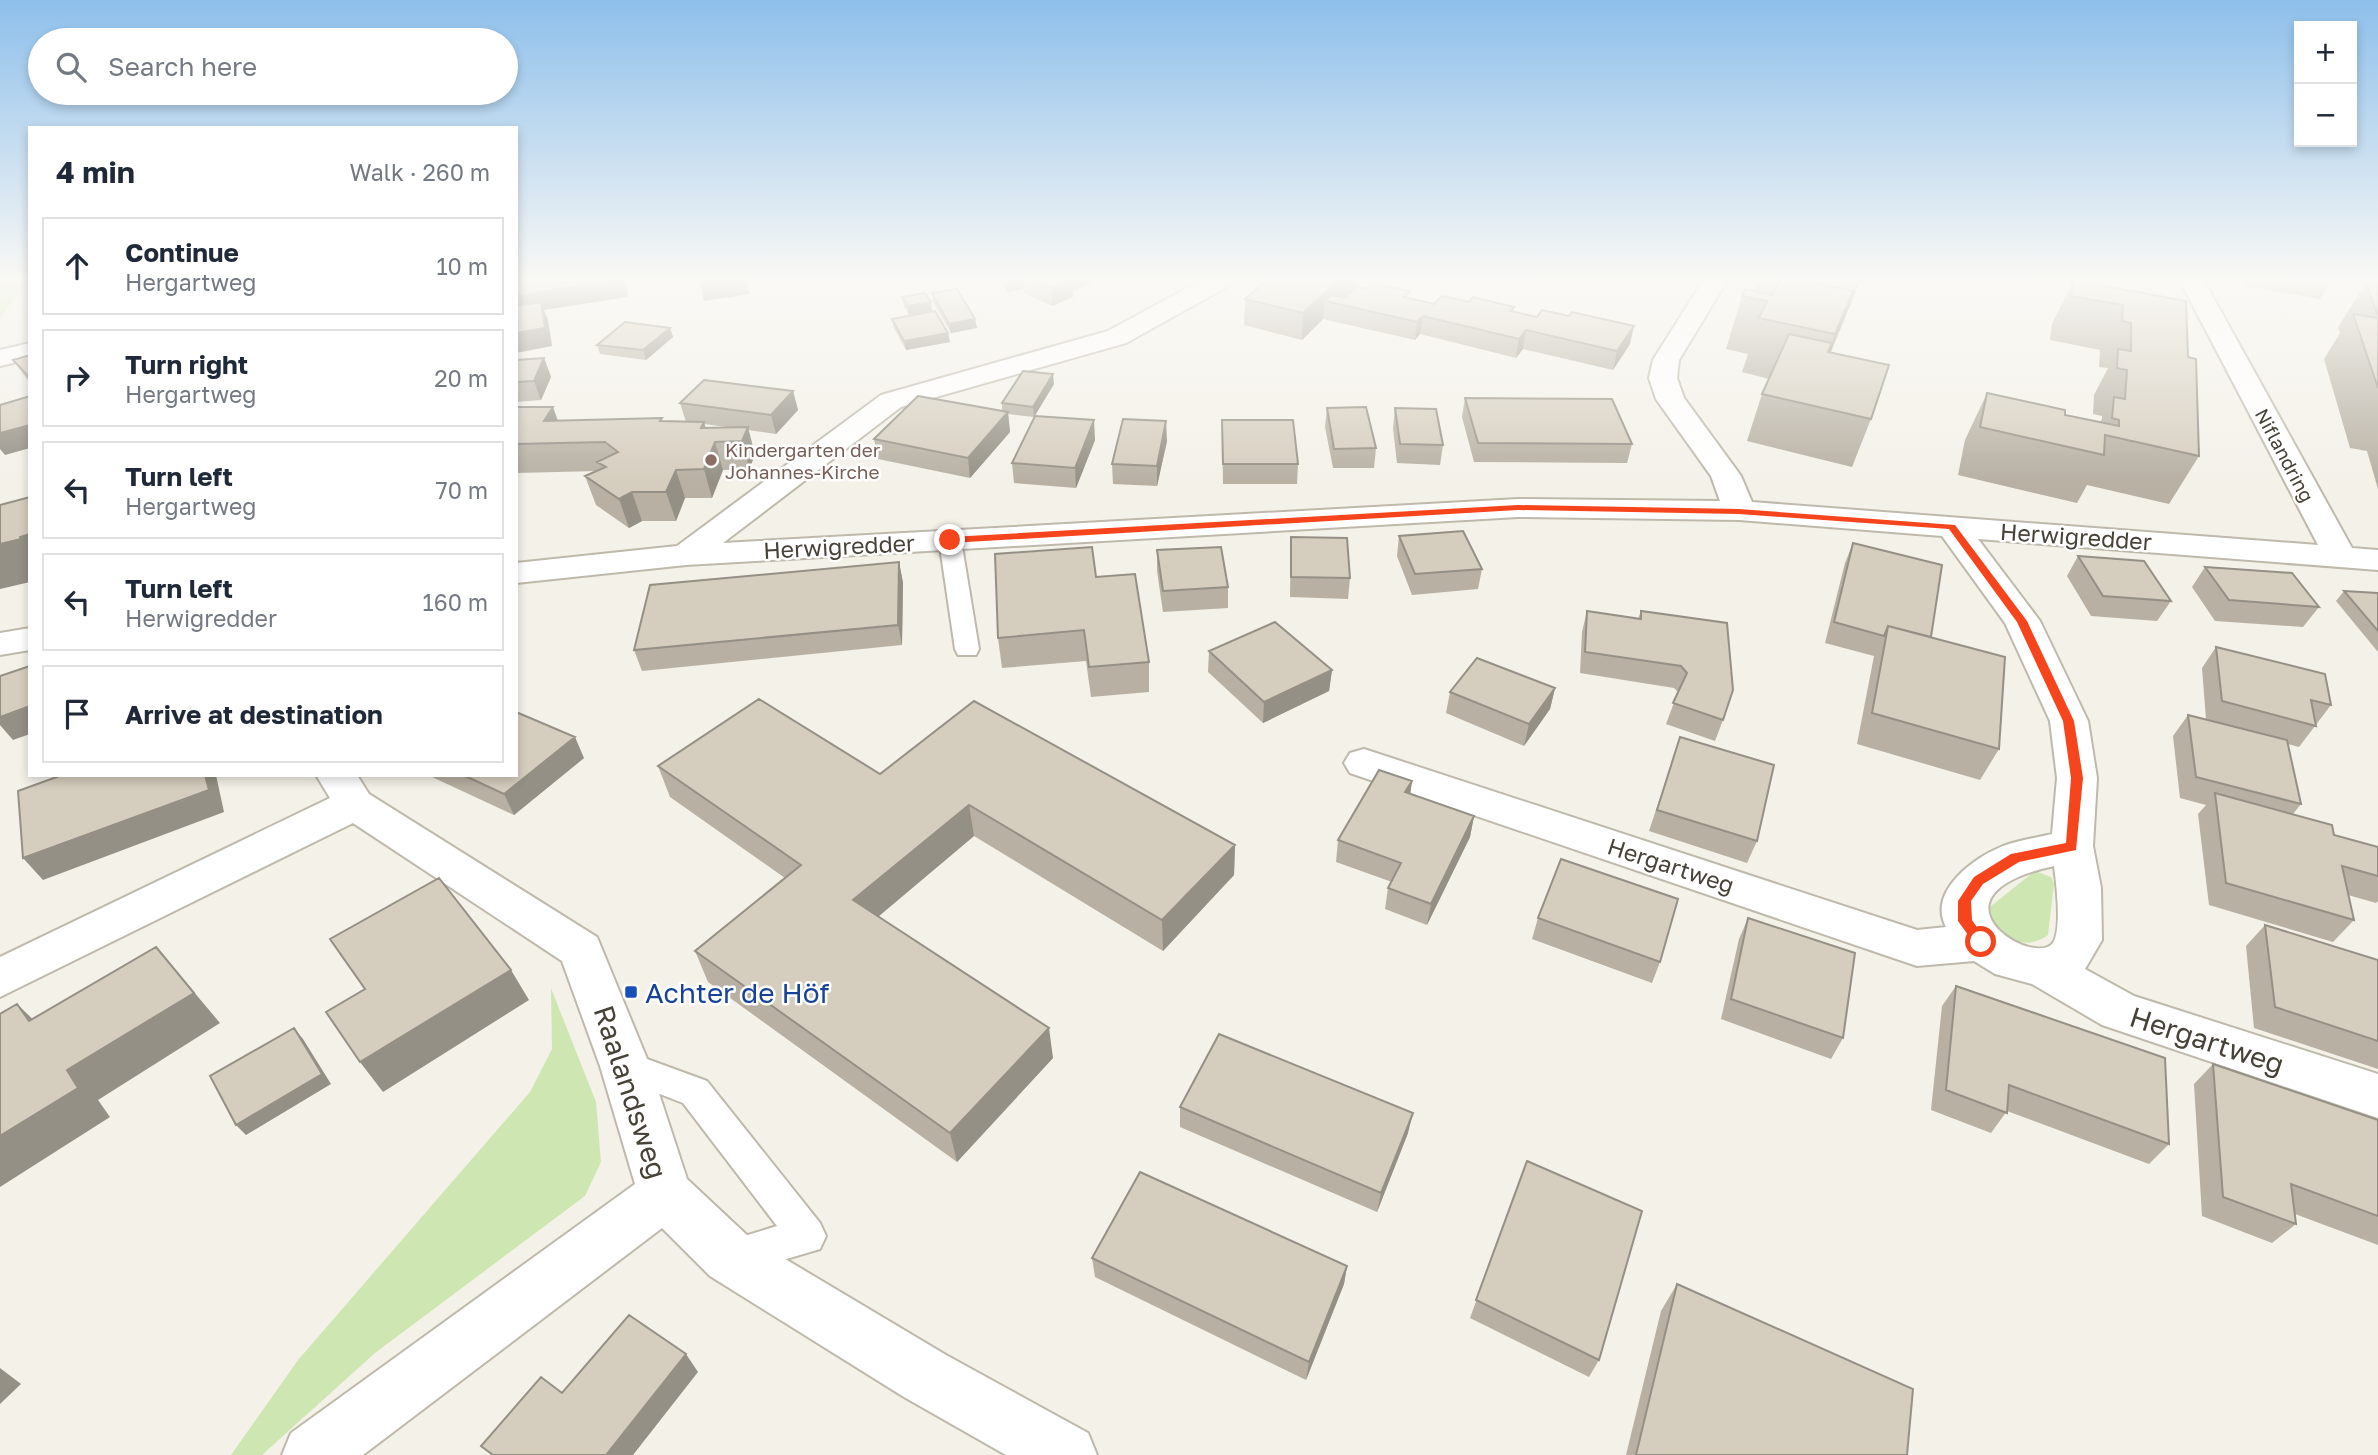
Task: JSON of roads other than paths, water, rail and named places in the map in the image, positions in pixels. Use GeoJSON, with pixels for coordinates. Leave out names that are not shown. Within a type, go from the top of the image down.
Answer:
{"type":"FeatureCollection","features":[{"type":"Feature","properties":{"kind":"street"},"geometry":{"type":"LineString","coordinates":[[686,555],[891,401],[1082,347]]}},
{"type":"Feature","properties":{"kind":"street"},"geometry":{"type":"LineString","coordinates":[[1674,347],[1666,360],[1663,379],[1670,399],[1726,476],[1739,511]]}},
{"type":"Feature","properties":{"kind":"street","name":"Niflandring"},"geometry":{"type":"LineString","coordinates":[[2228,347],[2340,556]]}},
{"type":"Feature","properties":{"kind":"street"},"geometry":{"type":"LineString","coordinates":[[0,358],[28,351]]}},
{"type":"Feature","properties":{"kind":"street","name":"Herwigredder"},"geometry":{"type":"LineString","coordinates":[[518,573],[686,555],[1518,508],[1739,511],[2378,560]]}},
{"type":"Feature","properties":{"kind":"street"},"geometry":{"type":"LineString","coordinates":[[1952,527],[2022,621],[2069,721],[2077,778],[2072,846],[2079,888],[2079,940],[2067,958],[2043,968]]}},
{"type":"Feature","properties":{"kind":"street"},"geometry":{"type":"LineString","coordinates":[[0,644],[28,639]]}},
{"type":"Feature","properties":{"kind":"street","name":"Hergartweg"},"geometry":{"type":"LineString","coordinates":[[1364,763],[1917,947],[1981,942]]}},
{"type":"Feature","properties":{"kind":"street","name":"Raalandsweg"},"geometry":{"type":"LineString","coordinates":[[0,978],[346,790],[581,950],[625,1066],[664,1194],[730,1257],[925,1376],[1066,1455]]}},
{"type":"Feature","properties":{"kind":"street","name":"Hergartweg"},"geometry":{"type":"LineString","coordinates":[[2072,846],[2016,858],[1978,881],[1965,901],[1965,921],[1981,942],[2011,961],[2043,968],[2119,1012],[2378,1096]]}},
{"type":"Feature","properties":{"kind":"street"},"geometry":{"type":"LineString","coordinates":[[313,1455],[664,1194]]}},
{"type":"Feature","properties":{"kind":"lane"},"geometry":{"type":"LineString","coordinates":[[950,540],[967,649]]}},
{"type":"Feature","properties":{"kind":"lane"},"geometry":{"type":"LineString","coordinates":[[625,1066],[695,1092],[807,1236],[730,1257]]}},
{"type":"Feature","properties":{"kind":"place","name":"Kindergarten der Johannes-Kirche"},"geometry":{"type":"Point","coordinates":[711,460]}},
{"type":"Feature","properties":{"kind":"place","name":"Achter de Höf"},"geometry":{"type":"Point","coordinates":[631,992]}}]}
